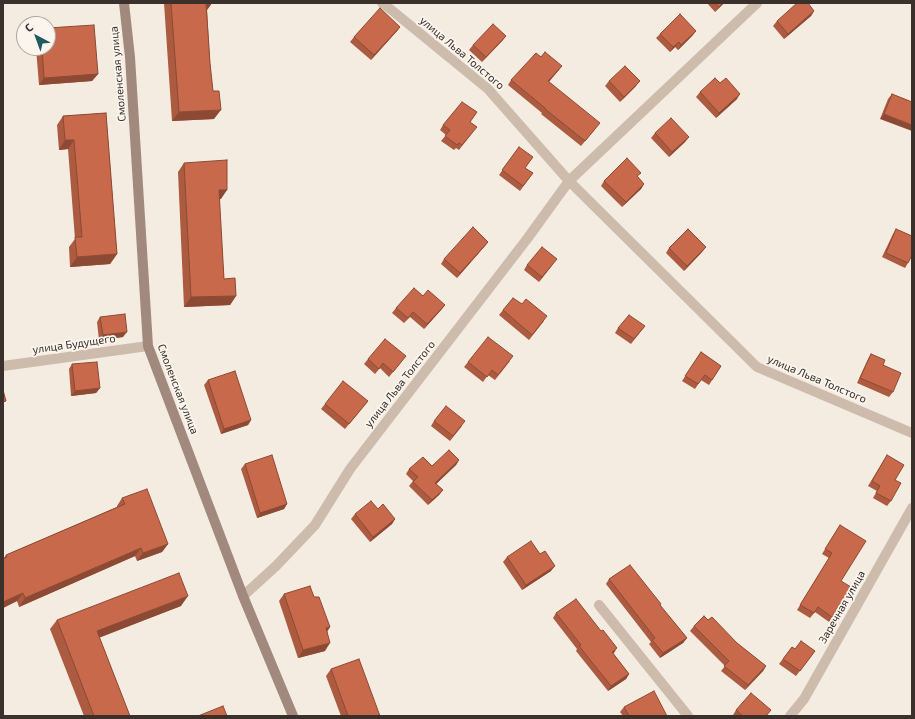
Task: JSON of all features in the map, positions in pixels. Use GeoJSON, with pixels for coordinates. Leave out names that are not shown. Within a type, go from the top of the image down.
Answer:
{"type":"FeatureCollection","features":[{"type":"Feature","properties":{"kind":"main road","name":"Смоленская улица"},"geometry":{"type":"LineString","coordinates":[[124,3],[130,58],[148,346],[243,596],[293,716]]}},
{"type":"Feature","properties":{"kind":"street","name":"улица Льва Толстого"},"geometry":{"type":"LineString","coordinates":[[382,3],[488,89],[569,181],[757,367],[912,433]]}},
{"type":"Feature","properties":{"kind":"street","name":"улица Льва Толстого"},"geometry":{"type":"LineString","coordinates":[[243,596],[276,566],[315,525],[350,469],[527,239],[569,181],[757,3]]}},
{"type":"Feature","properties":{"kind":"street","name":"улица Будущего"},"geometry":{"type":"LineString","coordinates":[[3,366],[148,346]]}},
{"type":"Feature","properties":{"kind":"street","name":"Заречная улица"},"geometry":{"type":"LineString","coordinates":[[790,716],[804,698],[912,508]]}},
{"type":"Feature","properties":{"kind":"street"},"geometry":{"type":"LineString","coordinates":[[598,605],[688,716]]}},
{"type":"Feature","properties":{"kind":"building"},"geometry":{"type":"Polygon","coordinates":[[[171,3],[206,3],[213,91],[219,91],[221,110],[179,112],[171,3]]]}},
{"type":"Feature","properties":{"kind":"building"},"geometry":{"type":"Polygon","coordinates":[[[715,3],[723,3],[719,7],[715,3]]]}},
{"type":"Feature","properties":{"kind":"building"},"geometry":{"type":"Polygon","coordinates":[[[797,3],[808,3],[814,11],[788,34],[777,21],[797,3]]]}},
{"type":"Feature","properties":{"kind":"building"},"geometry":{"type":"Polygon","coordinates":[[[380,8],[400,27],[374,55],[354,37],[380,8]]]}},
{"type":"Feature","properties":{"kind":"building"},"geometry":{"type":"Polygon","coordinates":[[[680,14],[696,31],[681,45],[679,42],[673,47],[660,34],[680,14]]]}},
{"type":"Feature","properties":{"kind":"building"},"geometry":{"type":"Polygon","coordinates":[[[493,24],[506,36],[486,57],[473,45],[493,24]]]}},
{"type":"Feature","properties":{"kind":"building"},"geometry":{"type":"Polygon","coordinates":[[[94,25],[98,74],[44,78],[43,56],[56,56],[56,27],[94,25]]]}},
{"type":"Feature","properties":{"kind":"building"},"geometry":{"type":"Polygon","coordinates":[[[545,52],[562,66],[548,81],[600,123],[585,141],[511,80],[536,53],[541,57],[545,52]]]}},
{"type":"Feature","properties":{"kind":"building"},"geometry":{"type":"Polygon","coordinates":[[[625,66],[640,81],[624,97],[609,81],[625,66]]]}},
{"type":"Feature","properties":{"kind":"building"},"geometry":{"type":"Polygon","coordinates":[[[715,78],[720,83],[726,78],[740,94],[719,113],[700,92],[715,78]]]}},
{"type":"Feature","properties":{"kind":"building"},"geometry":{"type":"Polygon","coordinates":[[[892,94],[912,102],[912,125],[884,114],[892,94]]]}},
{"type":"Feature","properties":{"kind":"building"},"geometry":{"type":"Polygon","coordinates":[[[462,102],[477,112],[470,122],[477,127],[462,145],[459,143],[457,145],[445,136],[450,130],[443,125],[462,102]]]}},
{"type":"Feature","properties":{"kind":"building"},"geometry":{"type":"Polygon","coordinates":[[[106,113],[117,254],[77,257],[75,237],[82,237],[74,140],[65,140],[63,116],[106,113]]]}},
{"type":"Feature","properties":{"kind":"building"},"geometry":{"type":"Polygon","coordinates":[[[671,118],[689,137],[672,152],[655,133],[671,118]]]}},
{"type":"Feature","properties":{"kind":"building"},"geometry":{"type":"Polygon","coordinates":[[[519,147],[533,157],[525,168],[533,173],[523,186],[502,170],[519,147]]]}},
{"type":"Feature","properties":{"kind":"building"},"geometry":{"type":"Polygon","coordinates":[[[627,158],[641,173],[637,176],[644,184],[626,202],[604,181],[627,158]]]}},
{"type":"Feature","properties":{"kind":"building"},"geometry":{"type":"Polygon","coordinates":[[[227,160],[227,190],[219,190],[224,279],[235,278],[236,296],[191,297],[184,163],[227,160]]]}},
{"type":"Feature","properties":{"kind":"building"},"geometry":{"type":"Polygon","coordinates":[[[473,227],[488,242],[460,273],[444,259],[473,227]]]}},
{"type":"Feature","properties":{"kind":"building"},"geometry":{"type":"Polygon","coordinates":[[[688,229],[706,247],[687,266],[669,248],[688,229]]]}},
{"type":"Feature","properties":{"kind":"building"},"geometry":{"type":"Polygon","coordinates":[[[896,229],[912,236],[912,255],[908,263],[886,253],[896,229]]]}},
{"type":"Feature","properties":{"kind":"building"},"geometry":{"type":"Polygon","coordinates":[[[542,247],[557,259],[542,277],[527,265],[542,247]]]}},
{"type":"Feature","properties":{"kind":"building"},"geometry":{"type":"Polygon","coordinates":[[[414,288],[423,296],[428,290],[445,305],[427,324],[413,312],[408,318],[396,308],[414,288]]]}},
{"type":"Feature","properties":{"kind":"building"},"geometry":{"type":"Polygon","coordinates":[[[513,298],[522,304],[526,299],[547,316],[532,335],[503,310],[513,298]]]}},
{"type":"Feature","properties":{"kind":"building"},"geometry":{"type":"Polygon","coordinates":[[[125,314],[127,332],[103,335],[100,317],[125,314]]]}},
{"type":"Feature","properties":{"kind":"building"},"geometry":{"type":"Polygon","coordinates":[[[629,315],[645,326],[634,339],[618,328],[629,315]]]}},
{"type":"Feature","properties":{"kind":"building"},"geometry":{"type":"Polygon","coordinates":[[[488,337],[513,356],[498,375],[492,370],[487,377],[468,362],[488,337]]]}},
{"type":"Feature","properties":{"kind":"building"},"geometry":{"type":"Polygon","coordinates":[[[385,339],[406,356],[393,372],[383,363],[379,369],[368,359],[385,339]]]}},
{"type":"Feature","properties":{"kind":"building"},"geometry":{"type":"Polygon","coordinates":[[[701,352],[721,366],[712,380],[705,375],[698,384],[685,376],[701,352]]]}},
{"type":"Feature","properties":{"kind":"building"},"geometry":{"type":"Polygon","coordinates":[[[871,354],[885,360],[883,365],[901,373],[893,392],[860,378],[871,354]]]}},
{"type":"Feature","properties":{"kind":"building"},"geometry":{"type":"Polygon","coordinates":[[[97,362],[100,388],[75,391],[72,364],[97,362]]]}},
{"type":"Feature","properties":{"kind":"building"},"geometry":{"type":"Polygon","coordinates":[[[235,371],[251,420],[224,429],[208,380],[235,371]]]}},
{"type":"Feature","properties":{"kind":"building"},"geometry":{"type":"Polygon","coordinates":[[[343,381],[368,401],[349,424],[325,404],[343,381]]]}},
{"type":"Feature","properties":{"kind":"building"},"geometry":{"type":"Polygon","coordinates":[[[3,390],[6,401],[3,402],[3,390]]]}},
{"type":"Feature","properties":{"kind":"building"},"geometry":{"type":"Polygon","coordinates":[[[446,406],[465,421],[453,436],[434,421],[446,406]]]}},
{"type":"Feature","properties":{"kind":"building"},"geometry":{"type":"Polygon","coordinates":[[[449,450],[459,460],[435,483],[443,490],[432,500],[413,482],[418,477],[409,469],[423,457],[432,466],[449,450]]]}},
{"type":"Feature","properties":{"kind":"building"},"geometry":{"type":"Polygon","coordinates":[[[272,455],[287,504],[260,513],[245,464],[272,455]]]}},
{"type":"Feature","properties":{"kind":"building"},"geometry":{"type":"Polygon","coordinates":[[[887,455],[904,465],[895,480],[901,483],[891,501],[876,493],[880,486],[872,481],[887,455]]]}},
{"type":"Feature","properties":{"kind":"building"},"geometry":{"type":"Polygon","coordinates":[[[147,489],[168,544],[143,553],[141,548],[25,598],[23,593],[3,602],[3,559],[7,557],[6,555],[125,504],[122,498],[147,489]]]}},
{"type":"Feature","properties":{"kind":"building"},"geometry":{"type":"Polygon","coordinates":[[[371,501],[378,509],[383,504],[395,519],[373,537],[355,514],[371,501]]]}},
{"type":"Feature","properties":{"kind":"building"},"geometry":{"type":"Polygon","coordinates":[[[840,525],[866,541],[841,581],[851,587],[832,617],[818,607],[814,613],[800,605],[832,553],[825,549],[840,525]]]}},
{"type":"Feature","properties":{"kind":"building"},"geometry":{"type":"Polygon","coordinates":[[[531,541],[540,554],[545,551],[555,566],[526,585],[507,557],[531,541]]]}},
{"type":"Feature","properties":{"kind":"building"},"geometry":{"type":"Polygon","coordinates":[[[630,565],[687,638],[663,653],[652,640],[655,638],[609,579],[630,565]]]}},
{"type":"Feature","properties":{"kind":"building"},"geometry":{"type":"Polygon","coordinates":[[[179,573],[188,596],[97,631],[130,716],[94,716],[57,620],[179,573]]]}},
{"type":"Feature","properties":{"kind":"building"},"geometry":{"type":"Polygon","coordinates":[[[310,586],[314,597],[319,597],[330,627],[326,628],[330,643],[303,650],[284,594],[310,586]]]}},
{"type":"Feature","properties":{"kind":"building"},"geometry":{"type":"Polygon","coordinates":[[[576,599],[601,631],[603,630],[617,648],[612,652],[629,674],[611,686],[579,646],[581,645],[556,613],[576,599]]]}},
{"type":"Feature","properties":{"kind":"building"},"geometry":{"type":"Polygon","coordinates":[[[704,616],[708,620],[712,617],[737,643],[766,666],[748,685],[724,666],[729,661],[694,626],[704,616]]]}},
{"type":"Feature","properties":{"kind":"building"},"geometry":{"type":"Polygon","coordinates":[[[801,641],[815,651],[800,671],[783,659],[792,647],[795,649],[801,641]]]}},
{"type":"Feature","properties":{"kind":"building"},"geometry":{"type":"Polygon","coordinates":[[[359,659],[380,716],[348,716],[331,669],[359,659]]]}},
{"type":"Feature","properties":{"kind":"building"},"geometry":{"type":"Polygon","coordinates":[[[654,691],[667,716],[629,716],[624,707],[654,691]]]}},
{"type":"Feature","properties":{"kind":"building"},"geometry":{"type":"Polygon","coordinates":[[[751,693],[771,710],[766,716],[743,716],[736,710],[751,693]]]}},
{"type":"Feature","properties":{"kind":"building"},"geometry":{"type":"Polygon","coordinates":[[[223,706],[227,716],[198,716],[223,706]]]}}]}
